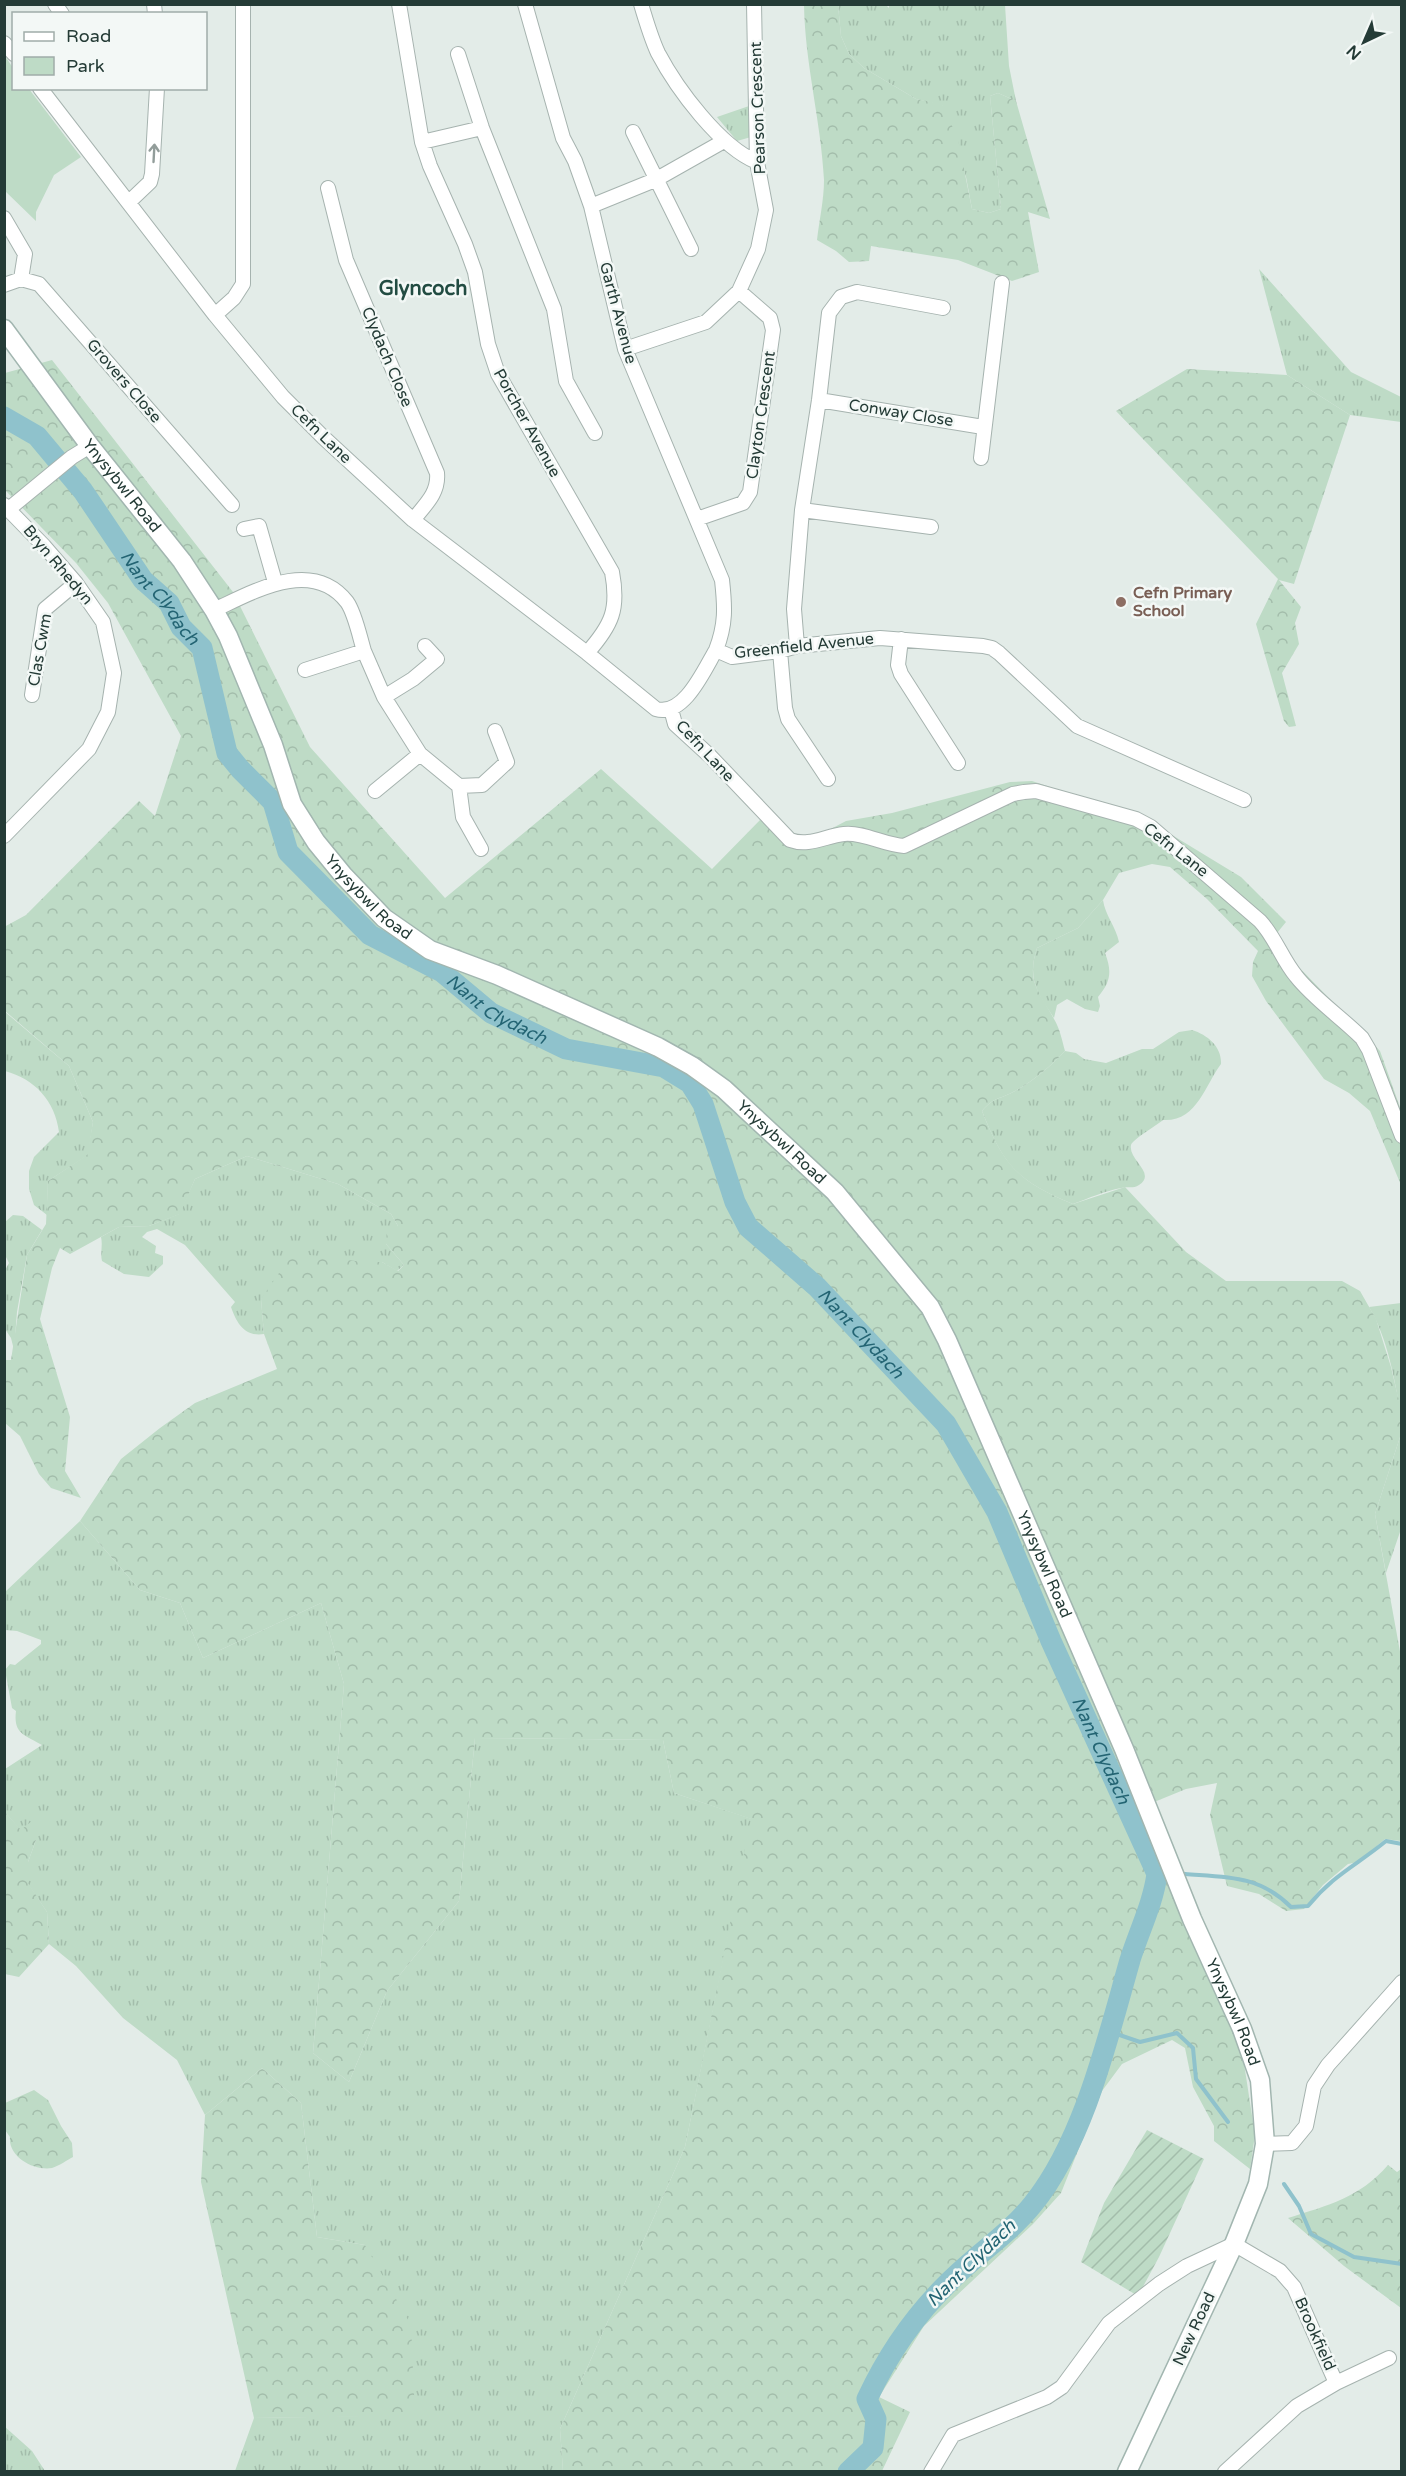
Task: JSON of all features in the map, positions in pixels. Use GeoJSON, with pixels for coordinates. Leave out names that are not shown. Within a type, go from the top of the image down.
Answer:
{"type":"FeatureCollection","features":[{"type":"Feature","properties":{"kind":"main road","name":"Ynysybwl Road"},"geometry":{"type":"LineString","coordinates":[[4,329],[90,446],[182,561],[214,610],[228,636],[273,745],[292,804],[323,851],[343,875],[384,918],[430,950],[508,980],[658,1047],[692,1066],[724,1089],[836,1192],[930,1307],[948,1340],[1120,1738],[1192,1919],[1242,2029],[1260,2080],[1266,2144],[1258,2184]]}},
{"type":"Feature","properties":{"kind":"main road","name":"New Road"},"geometry":{"type":"LineString","coordinates":[[1127,2472],[1234,2244],[1258,2184]]}},
{"type":"Feature","properties":{"kind":"street"},"geometry":{"type":"LineString","coordinates":[[215,315],[234,298],[243,284],[243,4]]}},
{"type":"Feature","properties":{"kind":"street","name":"Porcher Avenue"},"geometry":{"type":"LineString","coordinates":[[399,4],[422,142],[475,272],[488,344],[498,374],[612,572],[616,592],[614,612],[600,638],[588,653]]}},
{"type":"Feature","properties":{"kind":"street","name":"Garth Avenue"},"geometry":{"type":"LineString","coordinates":[[525,4],[562,138],[575,161],[591,207],[625,349],[722,580],[725,606],[724,630],[716,650]]}},
{"type":"Feature","properties":{"kind":"street"},"geometry":{"type":"LineString","coordinates":[[641,4],[657,52],[678,86],[724,141],[744,157],[757,162]]}},
{"type":"Feature","properties":{"kind":"street","name":"Pearson Crescent"},"geometry":{"type":"LineString","coordinates":[[625,349],[705,322],[738,291],[754,258],[765,223],[766,210],[757,162],[754,4]]}},
{"type":"Feature","properties":{"kind":"street"},"geometry":{"type":"LineString","coordinates":[[458,54],[482,128],[554,309],[567,381],[595,433]]}},
{"type":"Feature","properties":{"kind":"street","name":"Cefn Lane"},"geometry":{"type":"LineString","coordinates":[[42,90],[215,315],[283,397],[414,520],[588,653],[656,709],[664,711],[671,709],[675,724],[710,756],[790,840],[801,844],[846,833],[892,846],[904,846],[915,843],[1013,794],[1036,791],[1136,819],[1151,827],[1260,921],[1269,931],[1281,956],[1296,977],[1362,1038],[1401,1136]]}},
{"type":"Feature","properties":{"kind":"street"},"geometry":{"type":"LineString","coordinates":[[129,202],[150,182],[152,174],[157,90]]}},
{"type":"Feature","properties":{"kind":"street"},"geometry":{"type":"LineString","coordinates":[[422,142],[482,128]]}},
{"type":"Feature","properties":{"kind":"street"},"geometry":{"type":"LineString","coordinates":[[633,132],[691,249]]}},
{"type":"Feature","properties":{"kind":"street"},"geometry":{"type":"LineString","coordinates":[[591,207],[655,180],[724,141]]}},
{"type":"Feature","properties":{"kind":"street","name":"Clydach Close"},"geometry":{"type":"LineString","coordinates":[[328,188],[346,260],[437,473],[438,484],[435,492],[414,520]]}},
{"type":"Feature","properties":{"kind":"street"},"geometry":{"type":"LineString","coordinates":[[4,218],[25,254],[21,279],[4,285]]}},
{"type":"Feature","properties":{"kind":"street","name":"Grovers Close"},"geometry":{"type":"LineString","coordinates":[[21,279],[39,284],[232,505]]}},
{"type":"Feature","properties":{"kind":"street"},"geometry":{"type":"LineString","coordinates":[[981,458],[1002,283]]}},
{"type":"Feature","properties":{"kind":"street","name":"Clayton Crescent"},"geometry":{"type":"LineString","coordinates":[[698,519],[743,503],[750,492],[773,330],[770,318],[738,291]]}},
{"type":"Feature","properties":{"kind":"street"},"geometry":{"type":"LineString","coordinates":[[797,646],[794,609],[802,510],[819,400],[829,313],[841,297],[857,292],[943,308]]}},
{"type":"Feature","properties":{"kind":"street","name":"Conway Close"},"geometry":{"type":"LineString","coordinates":[[819,400],[983,427]]}},
{"type":"Feature","properties":{"kind":"street"},"geometry":{"type":"LineString","coordinates":[[7,507],[90,446]]}},
{"type":"Feature","properties":{"kind":"street","name":"Bryn Rhedyn"},"geometry":{"type":"LineString","coordinates":[[5,835],[89,749],[108,712],[114,673],[103,621],[76,583],[7,507]]}},
{"type":"Feature","properties":{"kind":"street"},"geometry":{"type":"LineString","coordinates":[[802,510],[931,527]]}},
{"type":"Feature","properties":{"kind":"street"},"geometry":{"type":"LineString","coordinates":[[244,529],[259,526],[275,582]]}},
{"type":"Feature","properties":{"kind":"street"},"geometry":{"type":"LineString","coordinates":[[214,610],[275,582],[310,580],[332,589],[348,603],[364,651],[384,698],[420,754],[459,786],[482,785],[507,762],[495,731]]}},
{"type":"Feature","properties":{"kind":"street","name":"Clas Cwm"},"geometry":{"type":"LineString","coordinates":[[32,695],[45,609],[76,583]]}},
{"type":"Feature","properties":{"kind":"street","name":"Greenfield Avenue"},"geometry":{"type":"LineString","coordinates":[[671,709],[683,702],[716,650],[732,657],[859,639],[901,639],[992,648],[1077,726],[1244,800]]}},
{"type":"Feature","properties":{"kind":"street"},"geometry":{"type":"LineString","coordinates":[[901,639],[898,665],[901,674],[958,763]]}},
{"type":"Feature","properties":{"kind":"street"},"geometry":{"type":"LineString","coordinates":[[384,698],[413,679],[436,659],[425,646]]}},
{"type":"Feature","properties":{"kind":"street"},"geometry":{"type":"LineString","coordinates":[[310,664],[364,651]]}},
{"type":"Feature","properties":{"kind":"street"},"geometry":{"type":"LineString","coordinates":[[780,651],[788,719],[828,779]]}},
{"type":"Feature","properties":{"kind":"street"},"geometry":{"type":"LineString","coordinates":[[377,784],[420,754]]}},
{"type":"Feature","properties":{"kind":"street"},"geometry":{"type":"LineString","coordinates":[[459,786],[463,817],[481,849]]}},
{"type":"Feature","properties":{"kind":"street"},"geometry":{"type":"LineString","coordinates":[[1266,2144],[1292,2143],[1306,2126],[1314,2086],[1401,1982]]}},
{"type":"Feature","properties":{"kind":"street"},"geometry":{"type":"LineString","coordinates":[[931,2472],[953,2436],[1047,2397],[1062,2386],[1109,2323],[1168,2278],[1196,2261],[1234,2244]]}},
{"type":"Feature","properties":{"kind":"street","name":"Brookfield"},"geometry":{"type":"LineString","coordinates":[[1234,2244],[1280,2271],[1294,2287],[1336,2383]]}},
{"type":"Feature","properties":{"kind":"street","name":"Brookfield"},"geometry":{"type":"LineString","coordinates":[[1225,2472],[1297,2406],[1336,2383],[1389,2358]]}},
{"type":"Feature","properties":{"kind":"green space"},"geometry":{"type":"Polygon","coordinates":[[[889,4],[1005,5],[1009,66],[1016,101],[998,93],[990,96],[1001,209],[989,213],[972,209],[966,177],[942,105],[916,99],[864,68],[849,54],[841,36],[838,5],[886,5],[889,8],[889,4]]]}},
{"type":"Feature","properties":{"kind":"green space"},"geometry":{"type":"Polygon","coordinates":[[[804,5],[838,5],[841,36],[849,54],[864,68],[916,99],[942,104],[958,139],[972,209],[989,213],[1001,209],[990,96],[998,93],[1016,101],[1050,219],[1028,212],[1039,272],[1012,281],[958,260],[871,246],[869,261],[849,262],[817,240],[824,180],[807,49],[804,5]]]}},
{"type":"Feature","properties":{"kind":"green space"},"geometry":{"type":"Polygon","coordinates":[[[5,56],[12,66],[12,90],[30,90],[81,157],[54,175],[36,212],[36,221],[5,191],[5,56]]]}},
{"type":"Feature","properties":{"kind":"green space"},"geometry":{"type":"Polygon","coordinates":[[[749,106],[751,137],[737,141],[717,117],[749,106]]]}},
{"type":"Feature","properties":{"kind":"green space"},"geometry":{"type":"Polygon","coordinates":[[[1259,269],[1351,372],[1401,397],[1401,422],[1350,415],[1287,375],[1259,269]]]}},
{"type":"Feature","properties":{"kind":"green space"},"geometry":{"type":"Polygon","coordinates":[[[52,360],[233,592],[310,747],[445,898],[601,769],[712,869],[760,820],[804,843],[846,821],[892,813],[1010,782],[1032,781],[1144,818],[1241,877],[1286,922],[1277,933],[1291,959],[1380,1051],[1401,1110],[1401,1185],[1370,1111],[1349,1093],[1324,1079],[1266,1001],[1252,976],[1253,962],[1258,951],[1207,899],[1170,867],[1152,864],[1119,873],[1103,900],[1078,928],[1037,948],[1033,970],[1036,986],[1058,1027],[1065,1051],[1034,1079],[993,1101],[982,1111],[998,1146],[1015,1170],[1039,1188],[1073,1204],[1125,1187],[1186,1252],[1226,1281],[1342,1281],[1360,1291],[1376,1319],[1402,1414],[1401,1434],[1375,1514],[1401,1657],[1401,1841],[1385,1839],[1358,1862],[1348,1864],[1323,1885],[1304,1909],[1286,1911],[1259,1894],[1227,1886],[1210,1815],[1217,1783],[1186,1789],[1142,1807],[1243,2057],[1255,2135],[1250,2169],[1214,2141],[1214,2126],[1193,2087],[1185,2048],[1172,2040],[1122,2064],[1102,2091],[1061,2193],[1033,2224],[924,2326],[879,2397],[910,2412],[882,2471],[563,2471],[560,2429],[685,2147],[751,1819],[674,1793],[663,1740],[475,1738],[459,1901],[387,1991],[349,2082],[313,2053],[344,1684],[321,1603],[203,1658],[180,1603],[140,1590],[80,1521],[121,1459],[160,1428],[195,1403],[277,1369],[264,1334],[261,1299],[293,1253],[363,1262],[382,1262],[398,1271],[404,1265],[386,1244],[387,1228],[398,1226],[391,1214],[338,1184],[247,1156],[195,1179],[180,1214],[149,1226],[119,1227],[70,1254],[60,1248],[52,1268],[40,1319],[70,1417],[65,1471],[81,1498],[51,1488],[39,1474],[20,1436],[5,1423],[5,1360],[11,1360],[27,1255],[46,1224],[48,1181],[87,1155],[93,1122],[69,1066],[5,1011],[4,927],[26,915],[139,801],[155,816],[181,736],[108,603],[76,563],[5,490],[5,373],[52,360]]]}},
{"type":"Feature","properties":{"kind":"green space"},"geometry":{"type":"Polygon","coordinates":[[[1187,369],[1287,375],[1350,415],[1294,584],[1279,580],[1301,607],[1295,623],[1299,644],[1282,673],[1296,726],[1289,727],[1284,721],[1256,624],[1278,579],[1116,411],[1187,369]]]}},
{"type":"Feature","properties":{"kind":"green space"},"geometry":{"type":"Polygon","coordinates":[[[1103,900],[1119,942],[1105,953],[1109,965],[1109,976],[1106,986],[1098,997],[1100,1006],[1098,1012],[1085,1009],[1067,999],[1057,1005],[1054,1018],[1035,985],[1033,968],[1037,948],[1078,928],[1103,900]]]}},
{"type":"Feature","properties":{"kind":"green space"},"geometry":{"type":"Polygon","coordinates":[[[4,1011],[69,1066],[93,1122],[88,1155],[48,1181],[47,1215],[34,1205],[29,1189],[29,1171],[34,1157],[59,1132],[57,1121],[42,1093],[26,1080],[5,1071],[4,1011]]]}},
{"type":"Feature","properties":{"kind":"green space"},"geometry":{"type":"Polygon","coordinates":[[[1192,1030],[1213,1042],[1219,1052],[1221,1064],[1192,1109],[1175,1119],[1163,1120],[1133,1142],[1131,1151],[1145,1176],[1139,1185],[1109,1191],[1073,1204],[1038,1188],[1015,1170],[1006,1159],[982,1111],[993,1101],[1034,1079],[1065,1051],[1076,1053],[1084,1059],[1106,1063],[1142,1049],[1153,1049],[1179,1032],[1192,1030]]]}},
{"type":"Feature","properties":{"kind":"green space"},"geometry":{"type":"Polygon","coordinates":[[[247,1156],[338,1184],[391,1214],[398,1226],[386,1244],[404,1265],[397,1271],[382,1262],[363,1262],[261,1299],[264,1334],[257,1334],[247,1331],[239,1324],[231,1307],[235,1302],[185,1245],[157,1229],[147,1232],[142,1237],[156,1246],[155,1253],[163,1256],[163,1264],[149,1277],[124,1274],[102,1261],[101,1237],[119,1227],[149,1226],[179,1214],[195,1179],[247,1156]]]}},
{"type":"Feature","properties":{"kind":"green space"},"geometry":{"type":"Polygon","coordinates":[[[13,1215],[23,1216],[42,1230],[27,1255],[17,1312],[14,1350],[11,1338],[5,1329],[4,1272],[9,1263],[5,1255],[5,1222],[13,1215]]]}},
{"type":"Feature","properties":{"kind":"green space"},"geometry":{"type":"Polygon","coordinates":[[[1401,1303],[1401,1414],[1386,1345],[1369,1307],[1401,1303]]]}},
{"type":"Feature","properties":{"kind":"green space"},"geometry":{"type":"Polygon","coordinates":[[[1401,1434],[1401,1529],[1386,1573],[1375,1514],[1401,1434]]]}},
{"type":"Feature","properties":{"kind":"green space"},"geometry":{"type":"Polygon","coordinates":[[[80,1521],[140,1590],[180,1603],[203,1658],[321,1603],[344,1684],[313,2053],[349,2082],[387,1991],[459,1901],[475,1738],[663,1740],[674,1793],[752,1819],[685,2147],[560,2429],[563,2471],[235,2471],[254,2418],[414,2415],[365,2245],[317,2237],[301,2103],[262,2068],[205,2115],[177,2060],[123,2018],[76,1966],[49,1944],[47,1912],[28,1884],[28,1862],[36,1840],[21,1831],[5,1812],[5,1769],[42,1745],[22,1733],[16,1725],[16,1711],[12,1708],[5,1670],[10,1664],[15,1665],[41,1644],[41,1640],[17,1631],[5,1630],[5,1592],[80,1521]]]}},
{"type":"Feature","properties":{"kind":"green space"},"geometry":{"type":"Polygon","coordinates":[[[5,1812],[21,1830],[32,1821],[37,1826],[36,1840],[28,1862],[28,1883],[47,1912],[49,1944],[19,1977],[5,1974],[5,1812]]]}},
{"type":"Feature","properties":{"kind":"green space"},"geometry":{"type":"Polygon","coordinates":[[[262,2068],[301,2103],[317,2237],[365,2245],[411,2325],[415,2416],[254,2418],[201,2182],[205,2115],[262,2068]]]}},
{"type":"Feature","properties":{"kind":"green space"},"geometry":{"type":"Polygon","coordinates":[[[34,2090],[48,2100],[72,2143],[73,2157],[52,2168],[30,2165],[24,2161],[13,2151],[10,2137],[5,2130],[5,2103],[34,2090]]]}},
{"type":"Feature","properties":{"kind":"green space"},"geometry":{"type":"Polygon","coordinates":[[[1147,2130],[1204,2159],[1159,2257],[1138,2296],[1081,2262],[1104,2203],[1147,2130]]]}},
{"type":"Feature","properties":{"kind":"green space"},"geometry":{"type":"Polygon","coordinates":[[[1388,2165],[1397,2172],[1401,2169],[1401,2308],[1344,2266],[1288,2218],[1354,2193],[1388,2165]]]}},
{"type":"Feature","properties":{"kind":"green space"},"geometry":{"type":"Polygon","coordinates":[[[4,2426],[32,2451],[45,2471],[5,2471],[4,2426]]]}},
{"type":"Feature","properties":{"kind":"waterway","name":"Nant Clydach"},"geometry":{"type":"LineString","coordinates":[[4,417],[37,436],[83,491],[143,580],[169,603],[181,627],[202,648],[227,753],[273,802],[288,852],[370,935],[442,972],[491,1013],[566,1049],[664,1067],[690,1083],[703,1104],[735,1202],[748,1227],[817,1287],[946,1424],[997,1512],[1051,1641],[1157,1874],[1103,2054],[1067,2150],[1051,2179],[1024,2215],[950,2281],[903,2336],[867,2399],[876,2419],[873,2448],[848,2472]]}},
{"type":"Feature","properties":{"kind":"waterway"},"geometry":{"type":"LineString","coordinates":[[1185,1874],[1229,1877],[1254,1883],[1267,1889],[1291,1907],[1308,1906],[1336,1878],[1386,1841],[1402,1844]]}},
{"type":"Feature","properties":{"kind":"waterway"},"geometry":{"type":"LineString","coordinates":[[1157,1874],[1167,1875]]}},
{"type":"Feature","properties":{"kind":"waterway"},"geometry":{"type":"LineString","coordinates":[[1111,2032],[1140,2042],[1177,2033],[1193,2048],[1196,2079],[1228,2122]]}},
{"type":"Feature","properties":{"kind":"waterway"},"geometry":{"type":"LineString","coordinates":[[1284,2184],[1299,2206],[1311,2234],[1354,2257],[1402,2264]]}},
{"type":"Feature","properties":{"kind":"place","name":"Cefn Primary School"},"geometry":{"type":"Point","coordinates":[1121,602]}},
{"type":"Feature","properties":{"kind":"district","name":"Glyncoch"},"geometry":{"type":"Point","coordinates":[423,289]}}]}
